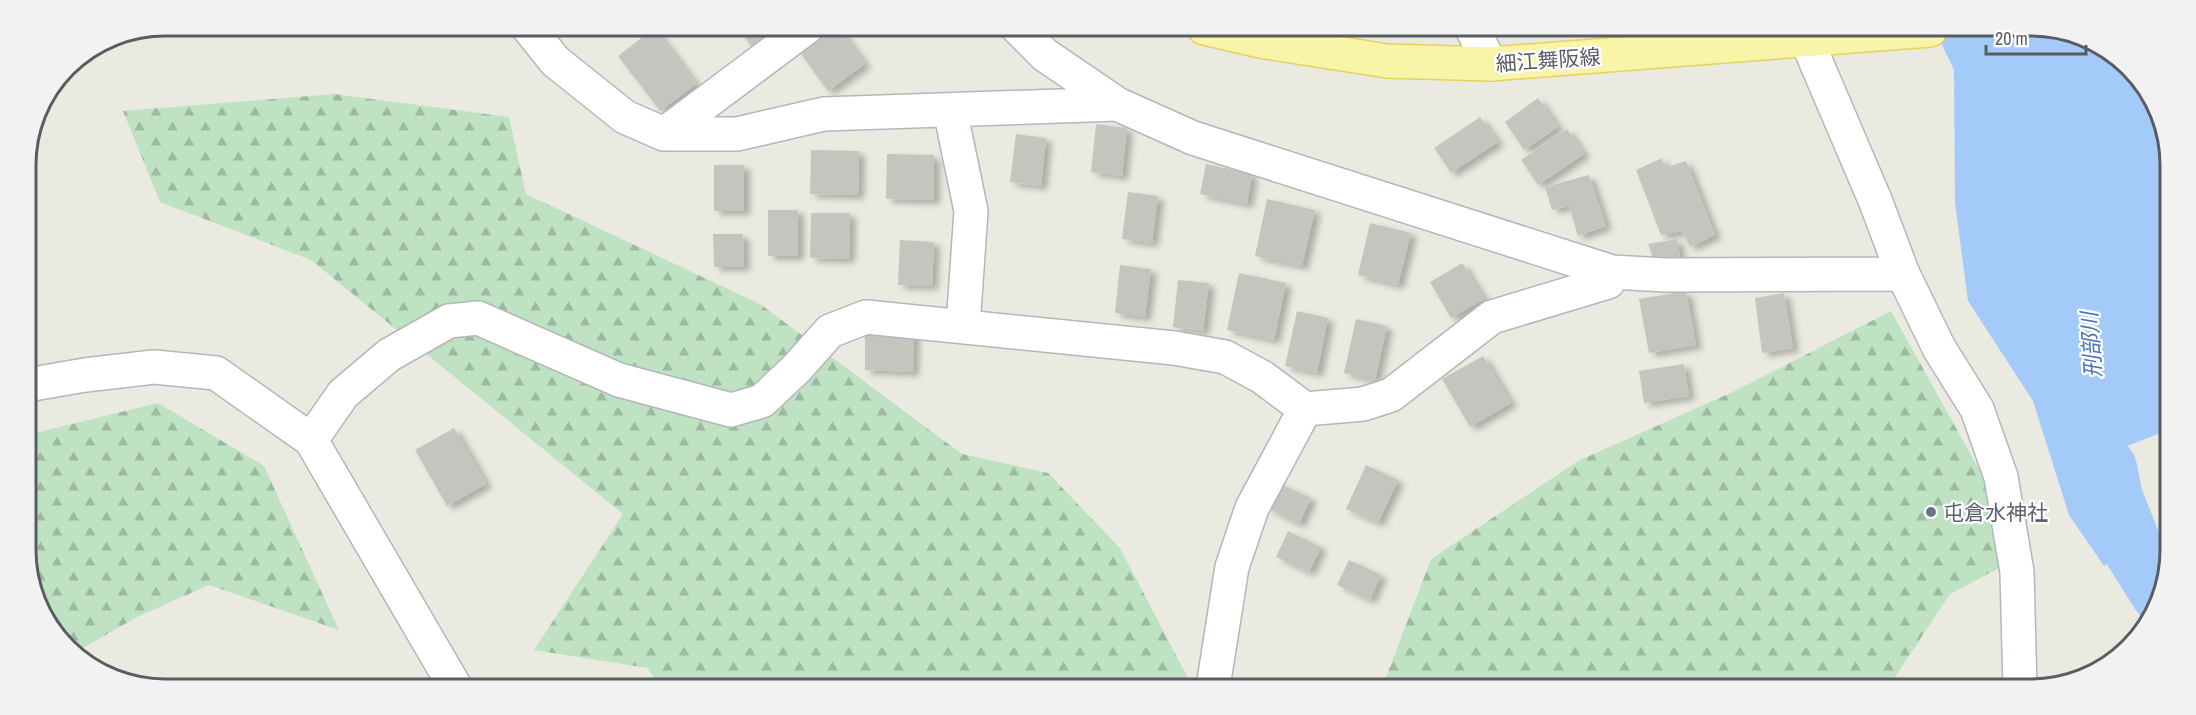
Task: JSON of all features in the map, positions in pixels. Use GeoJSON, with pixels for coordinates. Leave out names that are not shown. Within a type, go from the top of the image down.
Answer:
{"type":"FeatureCollection","features":[{"type":"Feature","properties":{"kind":"main road","name":"細江舞阪線"},"geometry":{"type":"LineString","coordinates":[[1238,36],[1387,61],[1491,64],[1855,36]]}},
{"type":"Feature","properties":{"kind":"street"},"geometry":{"type":"LineString","coordinates":[[535,36],[555,61],[625,117],[664,134],[737,134],[824,114],[1117,104]]}},
{"type":"Feature","properties":{"kind":"street"},"geometry":{"type":"LineString","coordinates":[[664,134],[795,36]]}},
{"type":"Feature","properties":{"kind":"street"},"geometry":{"type":"LineString","coordinates":[[1026,36],[1045,55],[1117,104],[1193,138],[1612,272],[1665,275],[1903,274]]}},
{"type":"Feature","properties":{"kind":"street"},"geometry":{"type":"LineString","coordinates":[[1476,36],[1491,64]]}},
{"type":"Feature","properties":{"kind":"street"},"geometry":{"type":"LineString","coordinates":[[1807,41],[1875,200],[1903,274],[1939,348],[1977,409],[2001,477],[2018,572],[2020,679]]}},
{"type":"Feature","properties":{"kind":"street"},"geometry":{"type":"LineString","coordinates":[[950,110],[971,211],[963,326]]}},
{"type":"Feature","properties":{"kind":"street"},"geometry":{"type":"LineString","coordinates":[[311,440],[352,386],[389,355],[449,321],[478,318],[619,380],[730,410],[762,401],[796,369],[830,331],[866,317],[1174,348],[1225,357],[1262,377],[1305,409],[1363,404],[1391,395],[1492,317],[1608,282],[1612,272]]}},
{"type":"Feature","properties":{"kind":"street"},"geometry":{"type":"LineString","coordinates":[[36,384],[85,375],[154,367],[216,373],[311,440],[450,679]]}},
{"type":"Feature","properties":{"kind":"street"},"geometry":{"type":"LineString","coordinates":[[1214,679],[1232,567],[1252,508],[1305,409]]}},
{"type":"Feature","properties":{"kind":"green space"},"geometry":{"type":"Polygon","coordinates":[[[334,94],[509,117],[526,194],[760,304],[962,454],[1048,473],[1120,548],[1188,679],[654,679],[648,668],[534,650],[623,514],[311,260],[160,202],[123,111],[334,94]]]}},
{"type":"Feature","properties":{"kind":"green space"},"geometry":{"type":"Polygon","coordinates":[[[1891,311],[2026,554],[1950,594],[1894,679],[1385,679],[1431,559],[1578,461],[1737,390],[1891,311]]]}},
{"type":"Feature","properties":{"kind":"green space"},"geometry":{"type":"Polygon","coordinates":[[[158,403],[264,466],[339,630],[209,585],[137,617],[82,648],[53,615],[38,575],[36,433],[158,403]]]}},
{"type":"Feature","properties":{"kind":"water"},"geometry":{"type":"Polygon","coordinates":[[[1938,36],[2031,36],[2065,40],[2096,53],[2116,68],[2138,93],[2153,123],[2158,140],[2160,165],[2160,433],[2127,446],[2120,472],[2141,516],[2152,532],[2104,566],[2069,515],[2033,401],[1968,301],[1955,203],[1954,70],[1938,36]]]}},
{"type":"Feature","properties":{"kind":"building"},"geometry":{"type":"Polygon","coordinates":[[[644,36],[660,36],[696,84],[660,111],[618,56],[644,36]]]}},
{"type":"Feature","properties":{"kind":"building"},"geometry":{"type":"Polygon","coordinates":[[[744,36],[775,36],[755,51],[744,36]]]}},
{"type":"Feature","properties":{"kind":"building"},"geometry":{"type":"Polygon","coordinates":[[[816,36],[845,36],[865,64],[828,91],[798,50],[816,36]]]}},
{"type":"Feature","properties":{"kind":"building"},"geometry":{"type":"Polygon","coordinates":[[[1538,98],[1558,127],[1524,150],[1505,122],[1538,98]]]}},
{"type":"Feature","properties":{"kind":"building"},"geometry":{"type":"Polygon","coordinates":[[[1480,117],[1498,142],[1451,173],[1434,148],[1480,117]]]}},
{"type":"Feature","properties":{"kind":"building"},"geometry":{"type":"Polygon","coordinates":[[[1096,124],[1127,128],[1122,176],[1091,172],[1096,124]]]}},
{"type":"Feature","properties":{"kind":"building"},"geometry":{"type":"Polygon","coordinates":[[[1567,129],[1584,154],[1538,185],[1521,160],[1567,129]]]}},
{"type":"Feature","properties":{"kind":"building"},"geometry":{"type":"Polygon","coordinates":[[[1016,134],[1046,138],[1041,186],[1010,182],[1016,134]]]}},
{"type":"Feature","properties":{"kind":"building"},"geometry":{"type":"Polygon","coordinates":[[[811,150],[859,151],[858,195],[810,194],[811,150]]]}},
{"type":"Feature","properties":{"kind":"building"},"geometry":{"type":"Polygon","coordinates":[[[887,154],[934,155],[934,200],[886,199],[887,154]]]}},
{"type":"Feature","properties":{"kind":"building"},"geometry":{"type":"Polygon","coordinates":[[[1662,158],[1665,168],[1686,161],[1715,235],[1690,247],[1682,231],[1661,235],[1636,170],[1662,158]]]}},
{"type":"Feature","properties":{"kind":"building"},"geometry":{"type":"Polygon","coordinates":[[[1206,164],[1252,174],[1247,204],[1200,194],[1206,164]]]}},
{"type":"Feature","properties":{"kind":"building"},"geometry":{"type":"Polygon","coordinates":[[[714,165],[744,165],[744,211],[714,211],[714,165]]]}},
{"type":"Feature","properties":{"kind":"building"},"geometry":{"type":"Polygon","coordinates":[[[1589,175],[1606,226],[1578,236],[1569,206],[1552,210],[1545,187],[1589,175]]]}},
{"type":"Feature","properties":{"kind":"building"},"geometry":{"type":"Polygon","coordinates":[[[1128,192],[1158,196],[1152,243],[1122,239],[1128,192]]]}},
{"type":"Feature","properties":{"kind":"building"},"geometry":{"type":"Polygon","coordinates":[[[1267,199],[1315,210],[1302,266],[1255,256],[1267,199]]]}},
{"type":"Feature","properties":{"kind":"building"},"geometry":{"type":"Polygon","coordinates":[[[768,210],[798,210],[798,256],[768,256],[768,210]]]}},
{"type":"Feature","properties":{"kind":"building"},"geometry":{"type":"Polygon","coordinates":[[[811,213],[850,213],[849,259],[810,258],[811,213]]]}},
{"type":"Feature","properties":{"kind":"building"},"geometry":{"type":"Polygon","coordinates":[[[1370,223],[1411,233],[1398,285],[1358,275],[1370,223]]]}},
{"type":"Feature","properties":{"kind":"building"},"geometry":{"type":"Polygon","coordinates":[[[713,234],[743,234],[744,267],[714,267],[713,234]]]}},
{"type":"Feature","properties":{"kind":"building"},"geometry":{"type":"Polygon","coordinates":[[[1677,239],[1680,257],[1655,264],[1648,244],[1677,239]]]}},
{"type":"Feature","properties":{"kind":"building"},"geometry":{"type":"Polygon","coordinates":[[[900,240],[934,242],[932,286],[898,285],[900,240]]]}},
{"type":"Feature","properties":{"kind":"building"},"geometry":{"type":"Polygon","coordinates":[[[1462,263],[1484,299],[1451,318],[1430,282],[1462,263]]]}},
{"type":"Feature","properties":{"kind":"building"},"geometry":{"type":"Polygon","coordinates":[[[1120,265],[1151,269],[1145,317],[1115,313],[1120,265]]]}},
{"type":"Feature","properties":{"kind":"building"},"geometry":{"type":"Polygon","coordinates":[[[1239,273],[1286,283],[1274,340],[1227,330],[1239,273]]]}},
{"type":"Feature","properties":{"kind":"building"},"geometry":{"type":"Polygon","coordinates":[[[1178,280],[1209,283],[1203,331],[1173,327],[1178,280]]]}},
{"type":"Feature","properties":{"kind":"building"},"geometry":{"type":"Polygon","coordinates":[[[1686,291],[1696,345],[1649,353],[1639,299],[1686,291]]]}},
{"type":"Feature","properties":{"kind":"building"},"geometry":{"type":"Polygon","coordinates":[[[1784,293],[1793,348],[1762,353],[1755,298],[1784,293]]]}},
{"type":"Feature","properties":{"kind":"building"},"geometry":{"type":"Polygon","coordinates":[[[1297,311],[1328,318],[1317,373],[1285,366],[1297,311]]]}},
{"type":"Feature","properties":{"kind":"building"},"geometry":{"type":"Polygon","coordinates":[[[1356,319],[1387,326],[1375,380],[1344,373],[1356,319]]]}},
{"type":"Feature","properties":{"kind":"building"},"geometry":{"type":"Polygon","coordinates":[[[865,326],[914,327],[913,372],[865,370],[865,326]]]}},
{"type":"Feature","properties":{"kind":"building"},"geometry":{"type":"Polygon","coordinates":[[[1483,356],[1511,403],[1470,427],[1442,379],[1483,356]]]}},
{"type":"Feature","properties":{"kind":"building"},"geometry":{"type":"Polygon","coordinates":[[[1684,364],[1689,396],[1644,403],[1639,371],[1684,364]]]}},
{"type":"Feature","properties":{"kind":"building"},"geometry":{"type":"Polygon","coordinates":[[[454,428],[486,484],[447,506],[415,450],[454,428]]]}},
{"type":"Feature","properties":{"kind":"building"},"geometry":{"type":"Polygon","coordinates":[[[1366,465],[1398,480],[1378,523],[1346,509],[1366,465]]]}},
{"type":"Feature","properties":{"kind":"building"},"geometry":{"type":"Polygon","coordinates":[[[1278,483],[1311,498],[1299,524],[1267,508],[1278,483]]]}},
{"type":"Feature","properties":{"kind":"building"},"geometry":{"type":"Polygon","coordinates":[[[1288,531],[1321,547],[1309,572],[1276,557],[1288,531]]]}},
{"type":"Feature","properties":{"kind":"building"},"geometry":{"type":"Polygon","coordinates":[[[1349,560],[1381,575],[1370,600],[1337,585],[1349,560]]]}},
{"type":"Feature","properties":{"kind":"waterway","name":"刑部川"},"geometry":{"type":"LineString","coordinates":[[2107,468],[2113,498],[2134,551],[2156,585]]}},
{"type":"Feature","properties":{"kind":"place","name":"屯倉水神社"},"geometry":{"type":"Point","coordinates":[1931,512]}}]}
